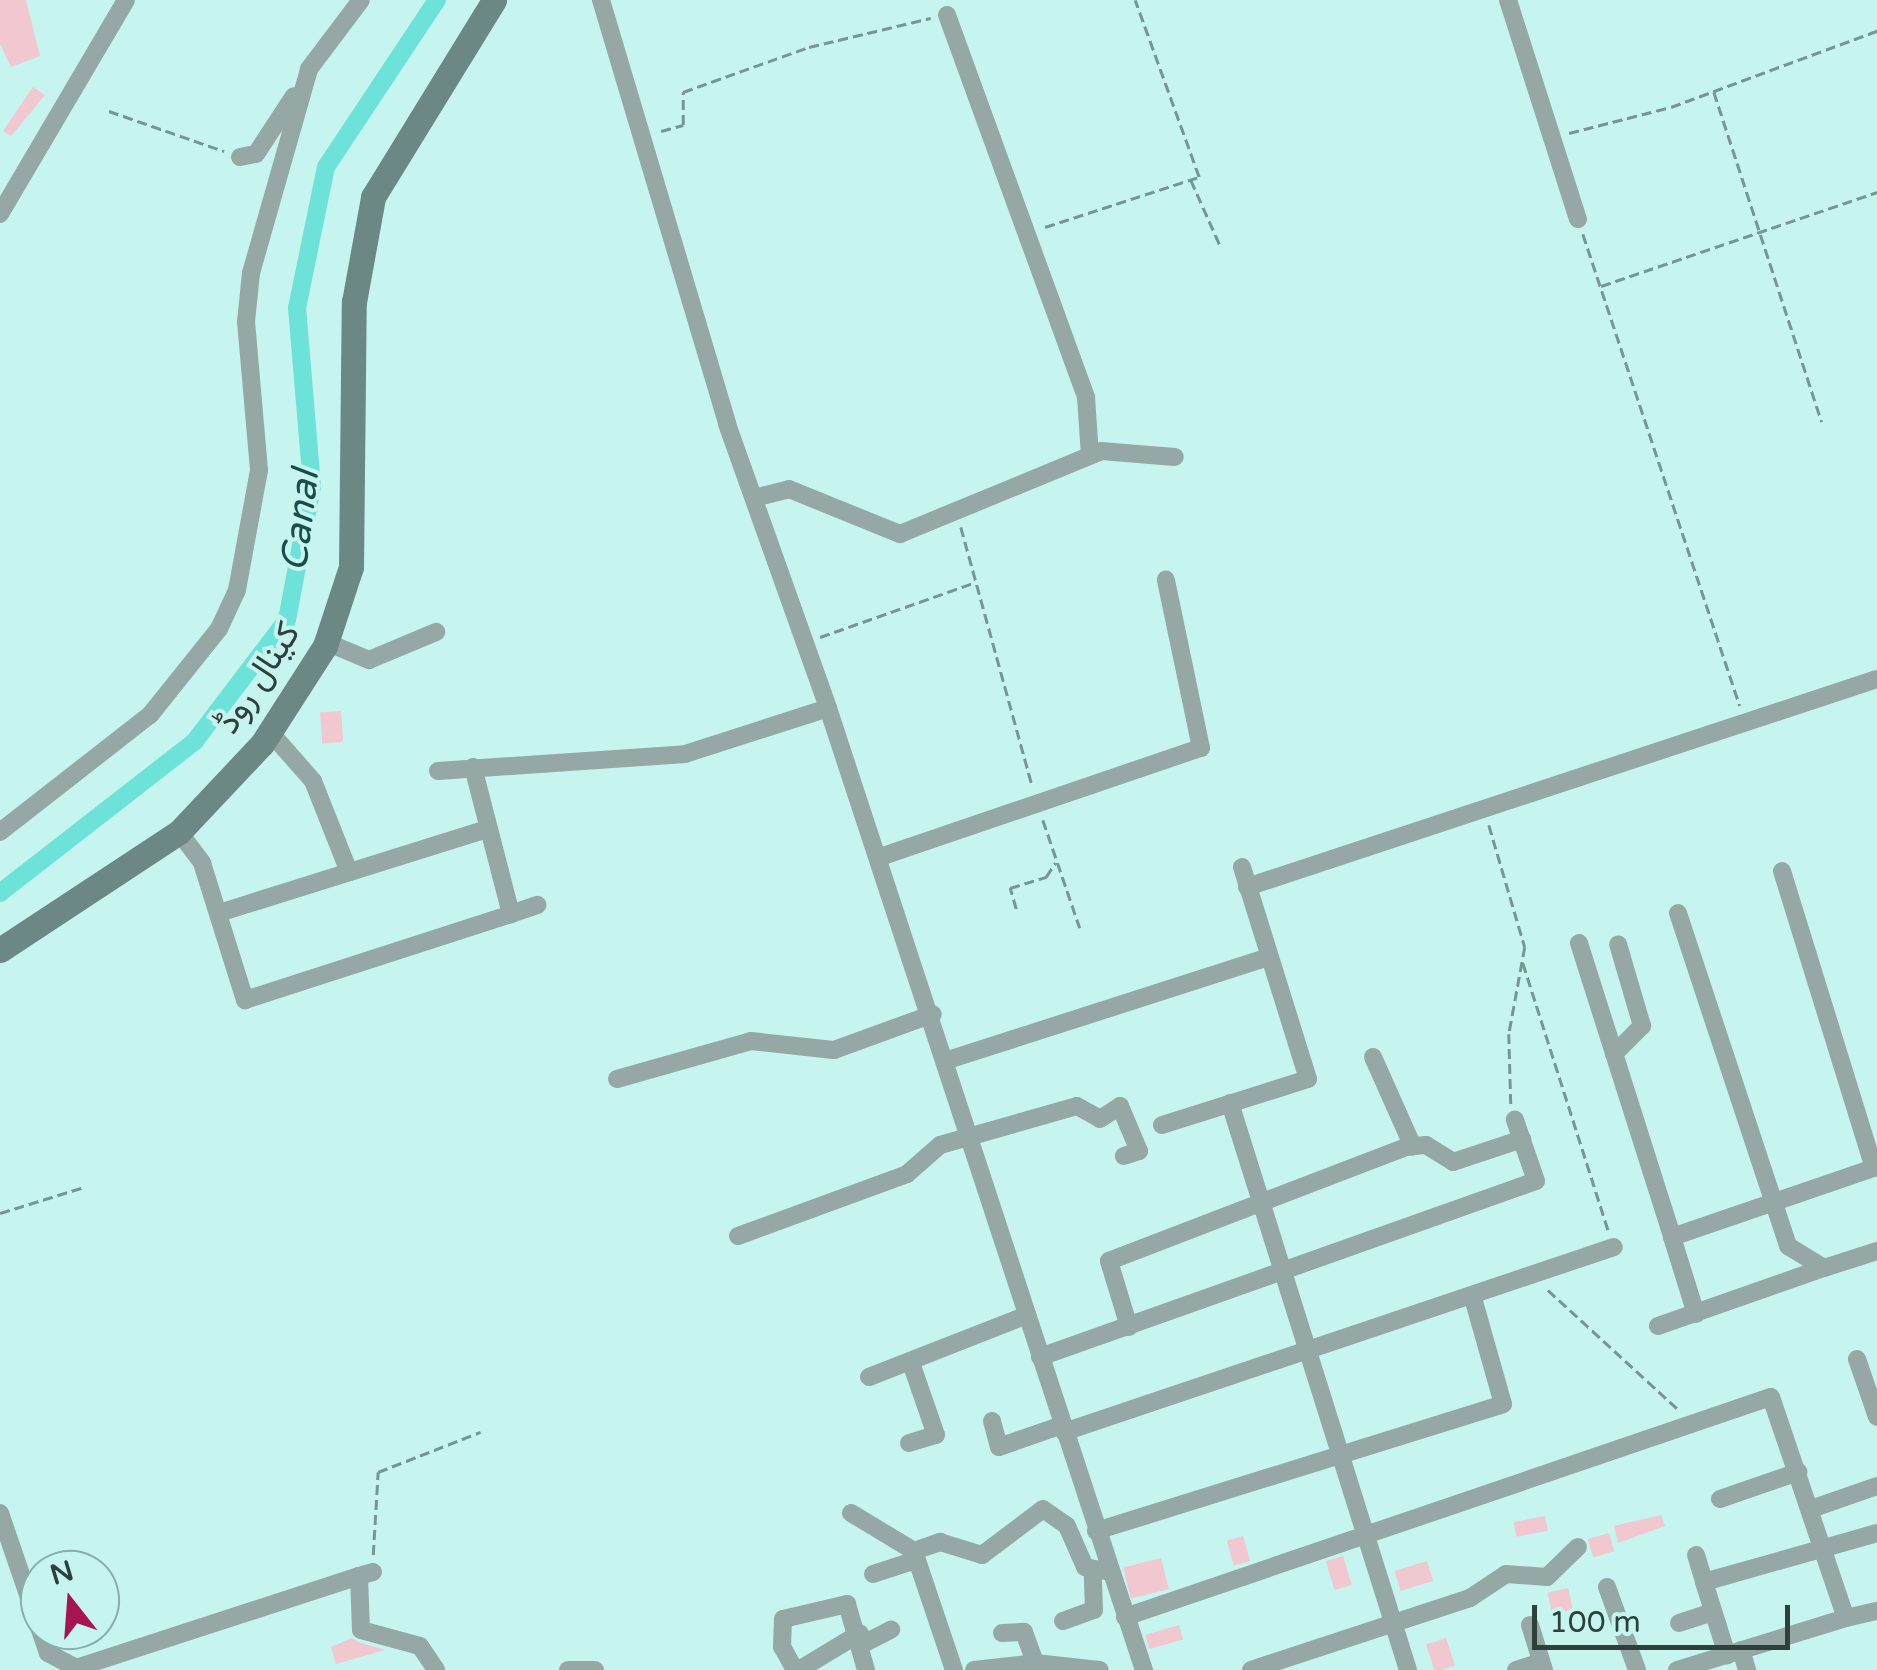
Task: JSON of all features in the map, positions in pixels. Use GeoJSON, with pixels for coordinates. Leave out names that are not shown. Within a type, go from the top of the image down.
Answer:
{"type":"FeatureCollection","features":[{"type":"Feature","properties":{"kind":"street"},"geometry":{"type":"LineString","coordinates":[[0,214],[126,0]]}},
{"type":"Feature","properties":{"kind":"street"},"geometry":{"type":"LineString","coordinates":[[240,157],[256,154],[309,69],[361,0]]}},
{"type":"Feature","properties":{"kind":"street","name":"کینال روڈ"},"geometry":{"type":"LineString","coordinates":[[0,950],[179,832],[270,732],[326,642],[351,566],[354,302],[373,198],[494,0]]}},
{"type":"Feature","properties":{"kind":"street"},"geometry":{"type":"LineString","coordinates":[[601,0],[638,137],[754,498],[948,1060],[1096,1531],[1102,1572],[1094,1610],[1062,1621]]}},
{"type":"Feature","properties":{"kind":"street"},"geometry":{"type":"LineString","coordinates":[[1508,0],[1578,219]]}},
{"type":"Feature","properties":{"kind":"street"},"geometry":{"type":"LineString","coordinates":[[947,15],[1030,233],[1086,397],[1090,456]]}},
{"type":"Feature","properties":{"kind":"street"},"geometry":{"type":"LineString","coordinates":[[0,832],[150,715],[219,629],[236,590],[260,470],[246,322],[251,273],[309,69]]}},
{"type":"Feature","properties":{"kind":"street"},"geometry":{"type":"LineString","coordinates":[[754,498],[789,489],[900,534],[1116,448],[1175,457]]}},
{"type":"Feature","properties":{"kind":"street"},"geometry":{"type":"LineString","coordinates":[[880,857],[1201,748],[1166,580]]}},
{"type":"Feature","properties":{"kind":"street"},"geometry":{"type":"LineString","coordinates":[[326,642],[368,660],[436,632]]}},
{"type":"Feature","properties":{"kind":"street"},"geometry":{"type":"LineString","coordinates":[[1247,887],[1877,679]]}},
{"type":"Feature","properties":{"kind":"street"},"geometry":{"type":"LineString","coordinates":[[438,770],[685,754],[828,708]]}},
{"type":"Feature","properties":{"kind":"street"},"geometry":{"type":"LineString","coordinates":[[270,732],[313,781],[349,872]]}},
{"type":"Feature","properties":{"kind":"street"},"geometry":{"type":"LineString","coordinates":[[474,767],[484,830],[511,914]]}},
{"type":"Feature","properties":{"kind":"street"},"geometry":{"type":"LineString","coordinates":[[219,913],[484,830]]}},
{"type":"Feature","properties":{"kind":"street"},"geometry":{"type":"LineString","coordinates":[[179,832],[219,913],[245,1000],[536,904]]}},
{"type":"Feature","properties":{"kind":"street"},"geometry":{"type":"LineString","coordinates":[[1162,1126],[1308,1079],[1242,867]]}},
{"type":"Feature","properties":{"kind":"street"},"geometry":{"type":"LineString","coordinates":[[1672,1237],[1875,1168],[1782,871]]}},
{"type":"Feature","properties":{"kind":"street"},"geometry":{"type":"LineString","coordinates":[[1678,913],[1778,1198],[1788,1246],[1824,1268]]}},
{"type":"Feature","properties":{"kind":"street"},"geometry":{"type":"LineString","coordinates":[[1578,943],[1696,1314]]}},
{"type":"Feature","properties":{"kind":"street"},"geometry":{"type":"LineString","coordinates":[[1614,1054],[1642,1026],[1618,944]]}},
{"type":"Feature","properties":{"kind":"street"},"geometry":{"type":"LineString","coordinates":[[948,1060],[1268,957]]}},
{"type":"Feature","properties":{"kind":"street"},"geometry":{"type":"LineString","coordinates":[[617,1079],[751,1041],[834,1050],[932,1014]]}},
{"type":"Feature","properties":{"kind":"street"},"geometry":{"type":"LineString","coordinates":[[1374,1057],[1414,1146]]}},
{"type":"Feature","properties":{"kind":"street"},"geometry":{"type":"LineString","coordinates":[[1230,1103],[1366,1540],[1398,1624],[1408,1670]]}},
{"type":"Feature","properties":{"kind":"street"},"geometry":{"type":"LineString","coordinates":[[738,1236],[907,1174],[940,1144],[1077,1106],[1100,1118],[1120,1106],[1140,1151],[1124,1156]]}},
{"type":"Feature","properties":{"kind":"street"},"geometry":{"type":"LineString","coordinates":[[1040,1357],[1284,1275],[1536,1182],[1515,1120]]}},
{"type":"Feature","properties":{"kind":"street"},"geometry":{"type":"LineString","coordinates":[[1129,1327],[1109,1261],[1260,1199],[1414,1146],[1453,1162],[1522,1139]]}},
{"type":"Feature","properties":{"kind":"street"},"geometry":{"type":"LineString","coordinates":[[992,1421],[999,1447],[1308,1353],[1614,1248]]}},
{"type":"Feature","properties":{"kind":"street"},"geometry":{"type":"LineString","coordinates":[[1658,1326],[1877,1251]]}},
{"type":"Feature","properties":{"kind":"street"},"geometry":{"type":"LineString","coordinates":[[1096,1531],[1503,1404],[1472,1298]]}},
{"type":"Feature","properties":{"kind":"street"},"geometry":{"type":"LineString","coordinates":[[869,1376],[1027,1315]]}},
{"type":"Feature","properties":{"kind":"street"},"geometry":{"type":"LineString","coordinates":[[1858,1359],[1877,1417]]}},
{"type":"Feature","properties":{"kind":"street"},"geometry":{"type":"LineString","coordinates":[[909,1443],[936,1434],[911,1363]]}},
{"type":"Feature","properties":{"kind":"street"},"geometry":{"type":"LineString","coordinates":[[1126,1616],[1366,1540],[1771,1398],[1846,1618]]}},
{"type":"Feature","properties":{"kind":"street"},"geometry":{"type":"LineString","coordinates":[[1720,1500],[1798,1472]]}},
{"type":"Feature","properties":{"kind":"street"},"geometry":{"type":"LineString","coordinates":[[1811,1509],[1877,1486]]}},
{"type":"Feature","properties":{"kind":"street"},"geometry":{"type":"LineString","coordinates":[[873,1574],[940,1542],[982,1556],[1025,1514],[1044,1509],[1067,1526],[1102,1572],[1126,1616],[1144,1670]]}},
{"type":"Feature","properties":{"kind":"street"},"geometry":{"type":"LineString","coordinates":[[0,1513],[48,1654],[76,1668],[366,1574],[361,1630],[420,1646],[436,1670]]}},
{"type":"Feature","properties":{"kind":"street"},"geometry":{"type":"LineString","coordinates":[[851,1514],[914,1556],[954,1670]]}},
{"type":"Feature","properties":{"kind":"street"},"geometry":{"type":"LineString","coordinates":[[1704,1582],[1877,1532]]}},
{"type":"Feature","properties":{"kind":"street"},"geometry":{"type":"LineString","coordinates":[[1251,1670],[1470,1598],[1506,1574],[1547,1577],[1578,1547]]}},
{"type":"Feature","properties":{"kind":"street"},"geometry":{"type":"LineString","coordinates":[[1696,1554],[1714,1612],[1747,1670]]}},
{"type":"Feature","properties":{"kind":"street"},"geometry":{"type":"LineString","coordinates":[[1607,1587],[1637,1670]]}},
{"type":"Feature","properties":{"kind":"street"},"geometry":{"type":"LineString","coordinates":[[866,1670],[860,1639],[847,1604],[794,1612],[779,1630],[797,1670],[828,1666],[860,1639],[890,1630]]}},
{"type":"Feature","properties":{"kind":"street"},"geometry":{"type":"LineString","coordinates":[[1676,1670],[1877,1611]]}},
{"type":"Feature","properties":{"kind":"street"},"geometry":{"type":"LineString","coordinates":[[1679,1623],[1714,1612]]}},
{"type":"Feature","properties":{"kind":"street"},"geometry":{"type":"LineString","coordinates":[[1516,1670],[1542,1666],[1530,1624]]}},
{"type":"Feature","properties":{"kind":"street"},"geometry":{"type":"LineString","coordinates":[[1002,1633],[1024,1632],[1032,1667]]}},
{"type":"Feature","properties":{"kind":"street"},"geometry":{"type":"LineString","coordinates":[[568,1670],[595,1670]]}},
{"type":"Feature","properties":{"kind":"street"},"geometry":{"type":"LineString","coordinates":[[974,1670],[1100,1670]]}},
{"type":"Feature","properties":{"kind":"path"},"geometry":{"type":"LineString","coordinates":[[1030,233],[1198,176],[1135,0]]}},
{"type":"Feature","properties":{"kind":"path"},"geometry":{"type":"LineString","coordinates":[[638,137],[683,125],[683,92],[809,47],[947,15]]}},
{"type":"Feature","properties":{"kind":"path"},"geometry":{"type":"LineString","coordinates":[[1553,137],[1714,92],[1834,39],[1877,31]]}},
{"type":"Feature","properties":{"kind":"path"},"geometry":{"type":"LineString","coordinates":[[1714,92],[1822,422]]}},
{"type":"Feature","properties":{"kind":"path"},"geometry":{"type":"LineString","coordinates":[[109,111],[240,157]]}},
{"type":"Feature","properties":{"kind":"path"},"geometry":{"type":"LineString","coordinates":[[1190,179],[1220,244]]}},
{"type":"Feature","properties":{"kind":"path"},"geometry":{"type":"LineString","coordinates":[[1600,287],[1877,192]]}},
{"type":"Feature","properties":{"kind":"path"},"geometry":{"type":"LineString","coordinates":[[1578,219],[1746,721]]}},
{"type":"Feature","properties":{"kind":"path"},"geometry":{"type":"LineString","coordinates":[[956,509],[1038,804],[1080,928]]}},
{"type":"Feature","properties":{"kind":"path"},"geometry":{"type":"LineString","coordinates":[[804,642],[976,582]]}},
{"type":"Feature","properties":{"kind":"path"},"geometry":{"type":"LineString","coordinates":[[1484,810],[1522,959],[1614,1248]]}},
{"type":"Feature","properties":{"kind":"path"},"geometry":{"type":"LineString","coordinates":[[1016,909],[1010,888],[1046,877],[1056,862]]}},
{"type":"Feature","properties":{"kind":"path"},"geometry":{"type":"LineString","coordinates":[[1515,1120],[1506,1064],[1522,959]]}},
{"type":"Feature","properties":{"kind":"path"},"geometry":{"type":"LineString","coordinates":[[0,1214],[84,1187]]}},
{"type":"Feature","properties":{"kind":"path"},"geometry":{"type":"LineString","coordinates":[[1532,1276],[1696,1422]]}},
{"type":"Feature","properties":{"kind":"path"},"geometry":{"type":"LineString","coordinates":[[366,1574],[378,1472],[480,1432]]}},
{"type":"Feature","properties":{"kind":"building"},"geometry":{"type":"Polygon","coordinates":[[[0,0],[26,0],[40,56],[11,67],[0,44],[0,0]]]}},
{"type":"Feature","properties":{"kind":"building"},"geometry":{"type":"Polygon","coordinates":[[[33,87],[45,95],[11,136],[3,131],[33,87]]]}},
{"type":"Feature","properties":{"kind":"building"},"geometry":{"type":"Polygon","coordinates":[[[341,711],[343,742],[322,743],[320,712],[341,711]]]}},
{"type":"Feature","properties":{"kind":"building"},"geometry":{"type":"Polygon","coordinates":[[[1661,1515],[1665,1526],[1618,1543],[1614,1526],[1661,1515]]]}},
{"type":"Feature","properties":{"kind":"building"},"geometry":{"type":"Polygon","coordinates":[[[1545,1516],[1548,1531],[1516,1537],[1514,1522],[1545,1516]]]}},
{"type":"Feature","properties":{"kind":"building"},"geometry":{"type":"Polygon","coordinates":[[[1609,1533],[1614,1551],[1593,1557],[1588,1539],[1609,1533]]]}},
{"type":"Feature","properties":{"kind":"building"},"geometry":{"type":"Polygon","coordinates":[[[1243,1536],[1250,1561],[1234,1566],[1227,1541],[1243,1536]]]}},
{"type":"Feature","properties":{"kind":"building"},"geometry":{"type":"Polygon","coordinates":[[[1343,1556],[1352,1585],[1335,1590],[1326,1561],[1343,1556]]]}},
{"type":"Feature","properties":{"kind":"building"},"geometry":{"type":"Polygon","coordinates":[[[1161,1558],[1169,1589],[1131,1598],[1123,1567],[1161,1558]]]}},
{"type":"Feature","properties":{"kind":"building"},"geometry":{"type":"Polygon","coordinates":[[[1427,1561],[1433,1581],[1401,1591],[1394,1571],[1427,1561]]]}},
{"type":"Feature","properties":{"kind":"building"},"geometry":{"type":"Polygon","coordinates":[[[1568,1588],[1573,1609],[1552,1614],[1548,1593],[1568,1588]]]}},
{"type":"Feature","properties":{"kind":"building"},"geometry":{"type":"Polygon","coordinates":[[[1179,1625],[1183,1639],[1149,1649],[1145,1635],[1179,1625]]]}},
{"type":"Feature","properties":{"kind":"building"},"geometry":{"type":"Polygon","coordinates":[[[352,1638],[385,1650],[336,1664],[331,1647],[352,1638]]]}},
{"type":"Feature","properties":{"kind":"building"},"geometry":{"type":"Polygon","coordinates":[[[1446,1638],[1455,1666],[1434,1670],[1426,1644],[1446,1638]]]}},
{"type":"Feature","properties":{"kind":"waterway","name":"Canal"},"geometry":{"type":"LineString","coordinates":[[0,893],[195,741],[287,620],[312,486],[297,308],[326,167],[437,0]]}}]}
